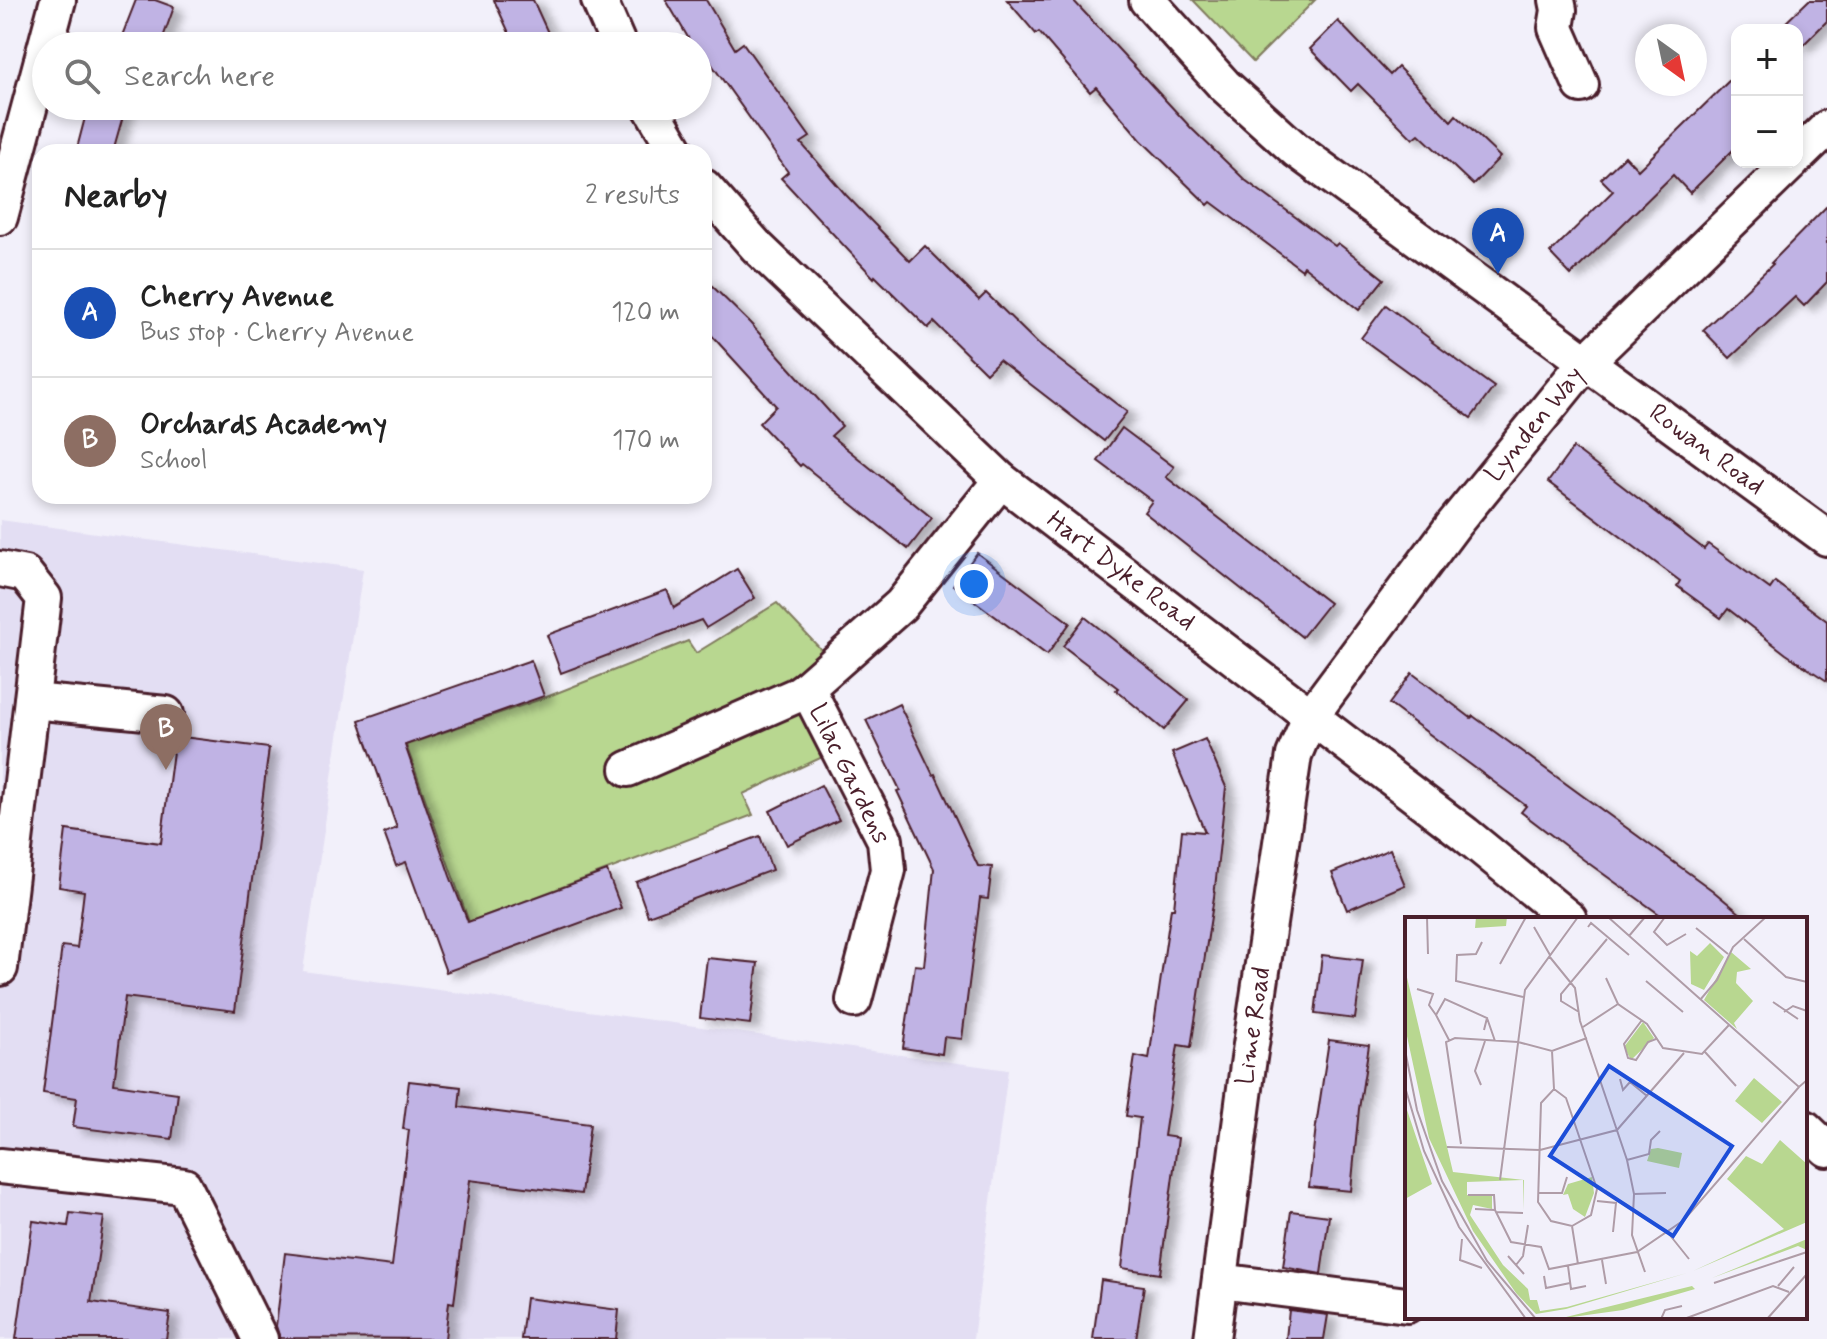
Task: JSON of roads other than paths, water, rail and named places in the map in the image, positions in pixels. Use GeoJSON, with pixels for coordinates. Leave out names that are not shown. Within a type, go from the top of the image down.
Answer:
{"type":"FeatureCollection","features":[{"type":"Feature","properties":{"kind":"street"},"geometry":{"type":"LineString","coordinates":[[49,32],[58,0]]}},
{"type":"Feature","properties":{"kind":"street"},"geometry":{"type":"LineString","coordinates":[[599,0],[613,32]]}},
{"type":"Feature","properties":{"kind":"street","name":"Rowan Road"},"geometry":{"type":"LineString","coordinates":[[1147,0],[1224,85],[1296,150],[1827,538]]}},
{"type":"Feature","properties":{"kind":"street"},"geometry":{"type":"LineString","coordinates":[[1557,0],[1556,28],[1581,85]]}},
{"type":"Feature","properties":{"kind":"street"},"geometry":{"type":"LineString","coordinates":[[0,217],[32,97]]}},
{"type":"Feature","properties":{"kind":"street"},"geometry":{"type":"LineString","coordinates":[[658,120],[672,144]]}},
{"type":"Feature","properties":{"kind":"street"},"geometry":{"type":"LineString","coordinates":[[1803,151],[1827,128]]}},
{"type":"Feature","properties":{"kind":"street","name":"Lynden Way"},"geometry":{"type":"LineString","coordinates":[[1310,717],[1454,524],[1585,363],[1786,168]]}},
{"type":"Feature","properties":{"kind":"street","name":"Hart Dyke Road"},"geometry":{"type":"LineString","coordinates":[[712,196],[757,247],[1001,480],[1465,834],[1567,917]]}},
{"type":"Feature","properties":{"kind":"street","name":"Lilac Gardens"},"geometry":{"type":"LineString","coordinates":[[628,769],[807,688],[901,605],[1001,480]]}},
{"type":"Feature","properties":{"kind":"street"},"geometry":{"type":"LineString","coordinates":[[0,569],[25,574],[44,598],[0,968]]}},
{"type":"Feature","properties":{"kind":"street","name":"Lilac Gardens"},"geometry":{"type":"LineString","coordinates":[[807,688],[885,840],[888,870],[854,1000]]}},
{"type":"Feature","properties":{"kind":"street"},"geometry":{"type":"LineString","coordinates":[[32,701],[166,714]]}},
{"type":"Feature","properties":{"kind":"street","name":"Lime Road"},"geometry":{"type":"LineString","coordinates":[[1212,1339],[1248,1065],[1294,755],[1310,717]]}},
{"type":"Feature","properties":{"kind":"street"},"geometry":{"type":"LineString","coordinates":[[1807,1130],[1827,1149]]}},
{"type":"Feature","properties":{"kind":"street"},"geometry":{"type":"LineString","coordinates":[[0,1166],[184,1186],[260,1339]]}},
{"type":"Feature","properties":{"kind":"street"},"geometry":{"type":"LineString","coordinates":[[1220,1281],[1405,1305]]}},
{"type":"Feature","properties":{"kind":"place","name":"Cherry Avenue"},"geometry":{"type":"Point","coordinates":[1498,274]}},
{"type":"Feature","properties":{"kind":"place","name":"Orchards Academy"},"geometry":{"type":"Point","coordinates":[166,770]}}]}
